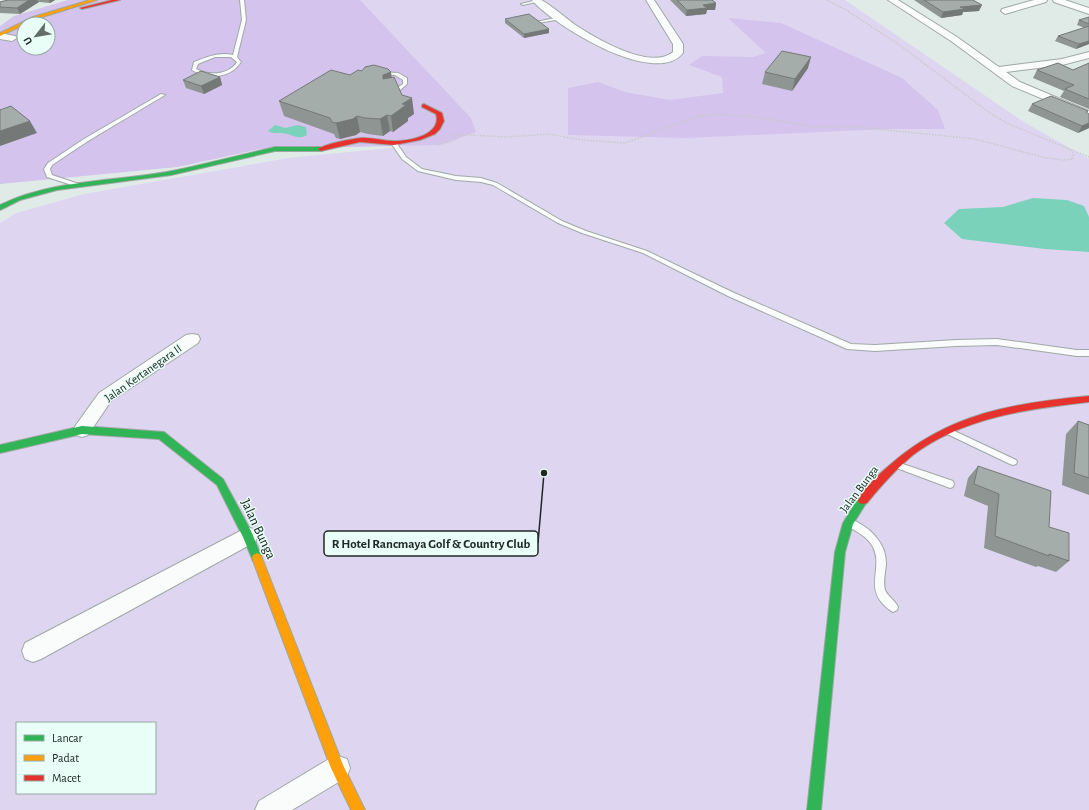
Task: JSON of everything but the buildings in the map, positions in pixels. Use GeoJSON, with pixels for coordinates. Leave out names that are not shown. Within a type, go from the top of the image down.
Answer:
{"type":"FeatureCollection","features":[{"type":"Feature","properties":{"kind":"street"},"geometry":{"type":"LineString","coordinates":[[0,36],[12,28],[40,16],[95,0]]}},
{"type":"Feature","properties":{"kind":"street"},"geometry":{"type":"LineString","coordinates":[[56,17],[78,9],[118,0]]}},
{"type":"Feature","properties":{"kind":"street"},"geometry":{"type":"LineString","coordinates":[[537,1],[595,41],[618,51],[657,61],[671,58],[678,52],[678,44],[650,0]]}},
{"type":"Feature","properties":{"kind":"street"},"geometry":{"type":"LineString","coordinates":[[892,0],[954,39],[996,70],[1026,89],[1089,115]]}},
{"type":"Feature","properties":{"kind":"street"},"geometry":{"type":"LineString","coordinates":[[1005,11],[1043,0]]}},
{"type":"Feature","properties":{"kind":"street"},"geometry":{"type":"LineString","coordinates":[[1057,0],[1089,11]]}},
{"type":"Feature","properties":{"kind":"street"},"geometry":{"type":"LineString","coordinates":[[0,46],[16,35]]}},
{"type":"Feature","properties":{"kind":"street"},"geometry":{"type":"LineString","coordinates":[[0,36],[12,38]]}},
{"type":"Feature","properties":{"kind":"street"},"geometry":{"type":"LineString","coordinates":[[996,70],[1062,62],[1089,55]]}},
{"type":"Feature","properties":{"kind":"street"},"geometry":{"type":"LineString","coordinates":[[0,208],[29,194],[77,185],[157,176],[284,147],[323,149],[359,140],[394,142],[425,137],[435,131],[440,125],[442,119],[439,112],[424,106]]}},
{"type":"Feature","properties":{"kind":"street","name":"Jalan Kertanegara II"},"geometry":{"type":"LineString","coordinates":[[82,430],[105,397],[192,339]]}},
{"type":"Feature","properties":{"kind":"street","name":"Jalan Bunga"},"geometry":{"type":"LineString","coordinates":[[814,810],[840,552],[849,522],[875,484],[894,464],[918,447],[969,420],[1017,408],[1089,399]]}},
{"type":"Feature","properties":{"kind":"street","name":"Jalan Bunga"},"geometry":{"type":"LineString","coordinates":[[0,449],[82,430],[161,435],[220,482],[248,536],[338,768],[358,810]]}},
{"type":"Feature","properties":{"kind":"street"},"geometry":{"type":"LineString","coordinates":[[33,651],[248,536]]}},
{"type":"Feature","properties":{"kind":"street"},"geometry":{"type":"LineString","coordinates":[[268,810],[338,768]]}},
{"type":"Feature","properties":{"kind":"lane"},"geometry":{"type":"LineString","coordinates":[[235,57],[244,20],[242,0]]}},
{"type":"Feature","properties":{"kind":"lane"},"geometry":{"type":"LineString","coordinates":[[524,4],[537,1]]}},
{"type":"Feature","properties":{"kind":"lane"},"geometry":{"type":"LineString","coordinates":[[538,22],[560,18]]}},
{"type":"Feature","properties":{"kind":"lane"},"geometry":{"type":"LineString","coordinates":[[222,55],[235,57],[239,62],[238,65],[230,70],[202,74],[194,69],[196,63],[207,58],[222,55]]}},
{"type":"Feature","properties":{"kind":"lane"},"geometry":{"type":"LineString","coordinates":[[377,74],[396,74],[405,79],[405,84],[397,90],[389,92]]}},
{"type":"Feature","properties":{"kind":"lane"},"geometry":{"type":"LineString","coordinates":[[77,185],[49,176],[47,169],[50,164],[86,140],[163,95]]}},
{"type":"Feature","properties":{"kind":"lane"},"geometry":{"type":"LineString","coordinates":[[394,142],[404,158],[420,170],[456,178],[481,180],[495,184],[560,222],[584,232],[645,252],[730,294],[850,347],[875,348],[997,342],[1077,353],[1089,353]]}},
{"type":"Feature","properties":{"kind":"lane"},"geometry":{"type":"LineString","coordinates":[[948,431],[1013,462]]}},
{"type":"Feature","properties":{"kind":"lane"},"geometry":{"type":"LineString","coordinates":[[894,464],[950,484]]}},
{"type":"Feature","properties":{"kind":"lane"},"geometry":{"type":"LineString","coordinates":[[849,522],[867,533],[878,546],[882,565],[879,582],[880,590],[883,598],[893,607]]}},
{"type":"Feature","properties":{"kind":"path"},"geometry":{"type":"LineString","coordinates":[[827,0],[846,10],[901,46],[991,114],[1009,124],[1073,152],[1089,157]]}},
{"type":"Feature","properties":{"kind":"path"},"geometry":{"type":"LineString","coordinates":[[435,131],[463,135],[507,137],[555,134],[582,140],[625,143],[697,117],[716,114],[754,117],[816,127],[857,127],[975,139],[1042,157],[1062,160],[1073,159],[1073,152]]}},
{"type":"Feature","properties":{"kind":"shaded area"},"geometry":{"type":"Polygon","coordinates":[[[68,0],[360,0],[471,118],[476,132],[439,145],[260,149],[178,167],[0,184],[0,26],[14,16],[68,0]]]}},
{"type":"Feature","properties":{"kind":"shaded area"},"geometry":{"type":"Polygon","coordinates":[[[349,0],[845,0],[1024,122],[1089,159],[1089,810],[0,810],[0,223],[16,213],[84,194],[288,158],[409,146],[434,140],[349,0]]]}},
{"type":"Feature","properties":{"kind":"shaded area"},"geometry":{"type":"Polygon","coordinates":[[[728,18],[781,23],[902,78],[938,110],[945,129],[887,129],[687,138],[568,135],[568,88],[598,82],[625,92],[670,100],[723,93],[722,77],[689,65],[702,56],[753,57],[766,53],[728,18]]]}},
{"type":"Feature","properties":{"kind":"shaded area"},"geometry":{"type":"Polygon","coordinates":[[[275,125],[285,128],[298,125],[306,127],[307,135],[297,137],[285,133],[273,133],[268,131],[275,125]]]}},
{"type":"Feature","properties":{"kind":"shaded area"},"geometry":{"type":"Polygon","coordinates":[[[1033,198],[1067,200],[1084,206],[1089,217],[1089,252],[1045,249],[962,239],[944,223],[959,209],[1003,207],[1033,198]]]}},
{"type":"Feature","properties":{"kind":"traffic: fast"},"geometry":{"type":"LineString","coordinates":[[0,208],[18,199],[56,188],[171,173],[275,149],[321,149]]}},
{"type":"Feature","properties":{"kind":"traffic: fast"},"geometry":{"type":"LineString","coordinates":[[0,449],[82,430],[161,435],[220,482],[248,536],[257,558]]}},
{"type":"Feature","properties":{"kind":"traffic: fast"},"geometry":{"type":"LineString","coordinates":[[814,810],[840,552],[848,523],[863,500]]}},
{"type":"Feature","properties":{"kind":"traffic: slow"},"geometry":{"type":"LineString","coordinates":[[0,35],[23,23],[46,14],[95,0]]}},
{"type":"Feature","properties":{"kind":"traffic: slow"},"geometry":{"type":"LineString","coordinates":[[257,558],[338,768],[358,810]]}},
{"type":"Feature","properties":{"kind":"traffic: jam"},"geometry":{"type":"LineString","coordinates":[[82,8],[118,0]]}},
{"type":"Feature","properties":{"kind":"traffic: jam"},"geometry":{"type":"LineString","coordinates":[[321,149],[360,140],[394,143],[418,139],[433,133],[438,128],[441,121],[439,113],[424,106]]}},
{"type":"Feature","properties":{"kind":"traffic: jam"},"geometry":{"type":"LineString","coordinates":[[863,500],[886,474],[910,452],[936,436],[964,423],[1023,407],[1089,399]]}},
{"type":"Feature","properties":{"kind":"place","name":"R Hotel Rancmaya Golf & Country Club"},"geometry":{"type":"Point","coordinates":[544,473]}}]}
